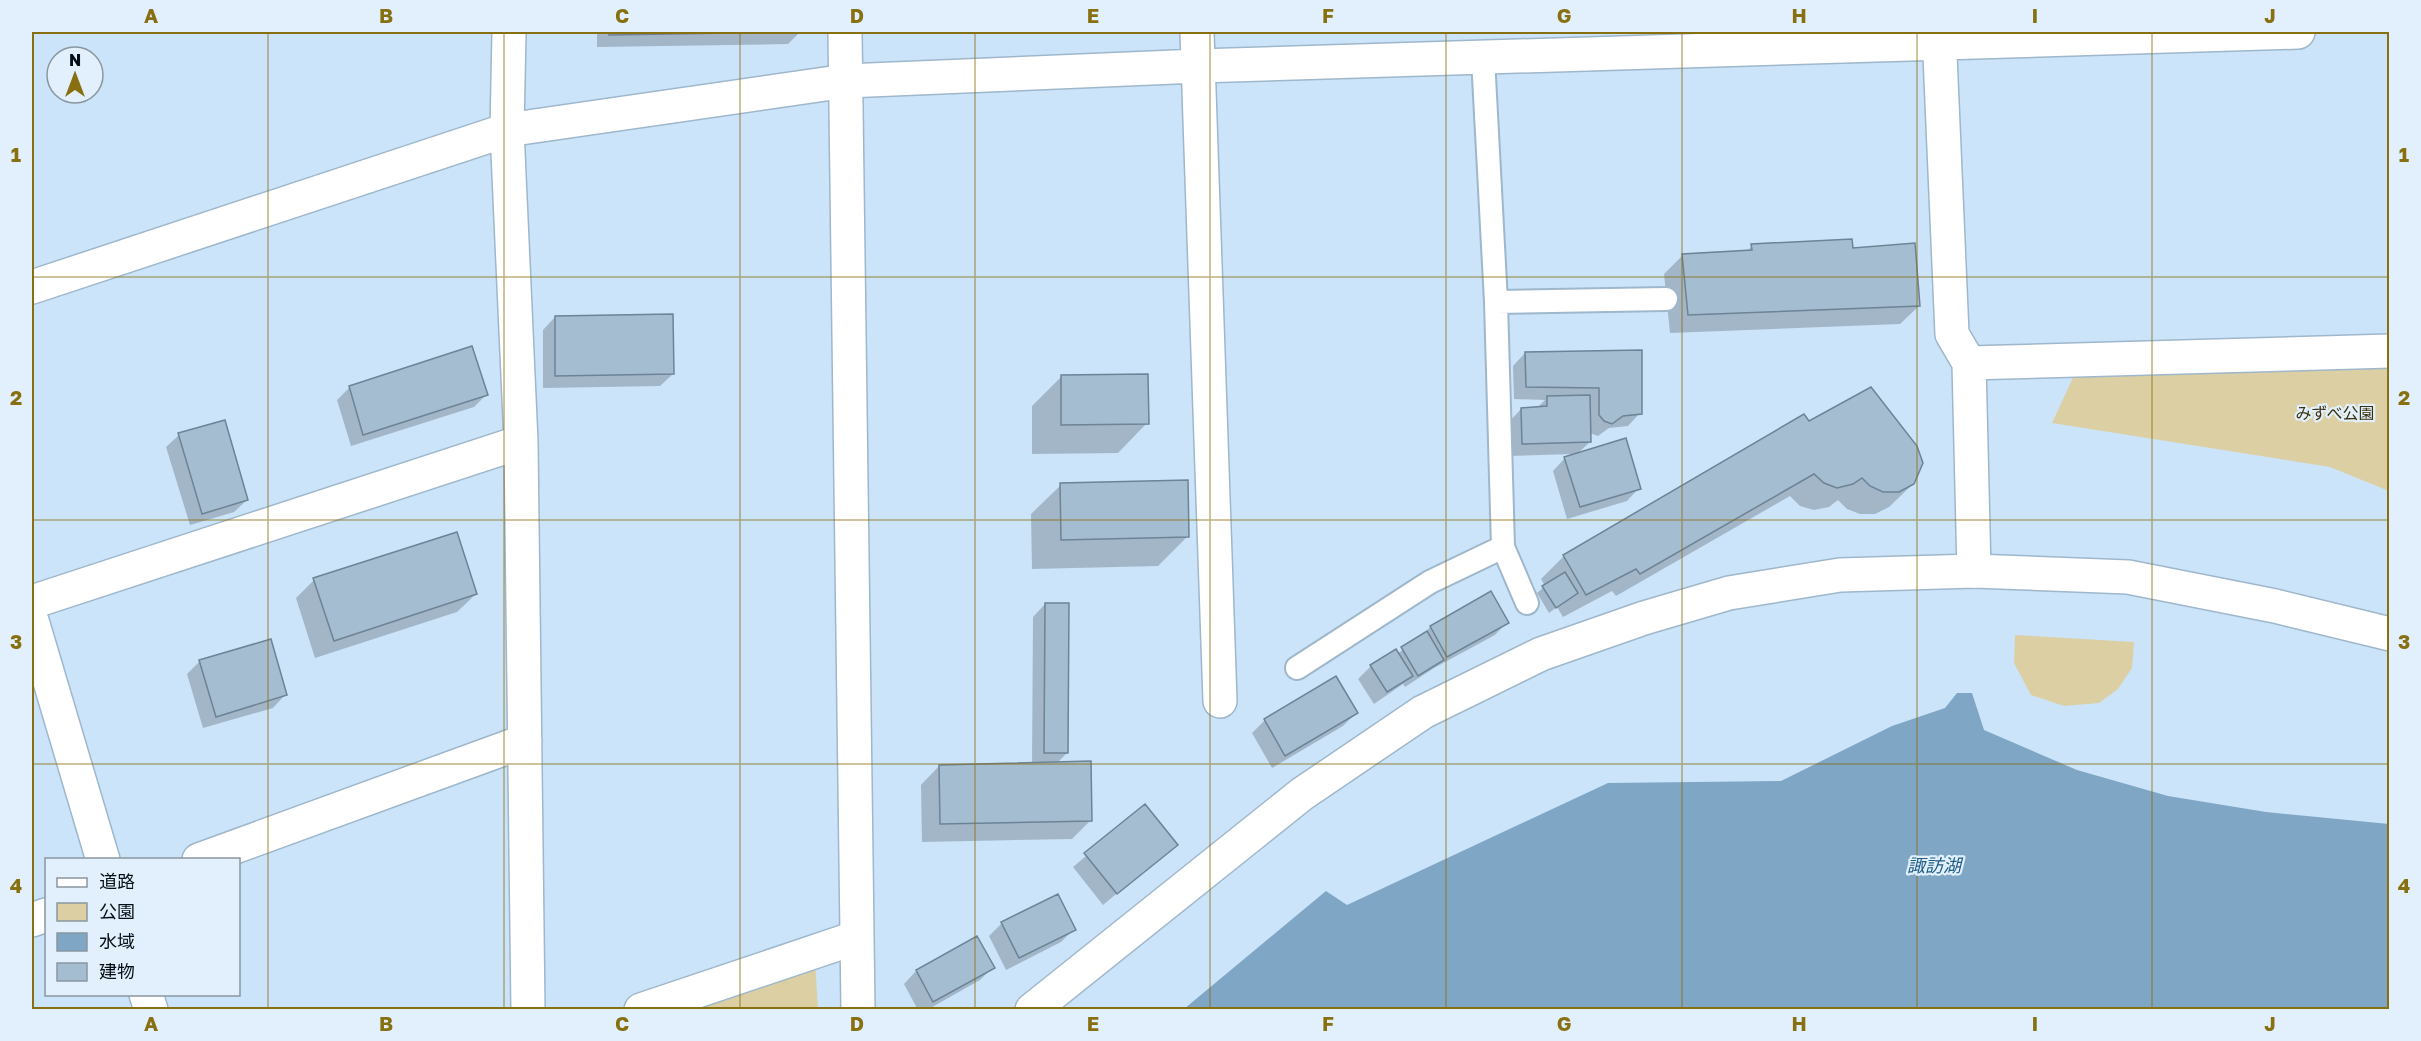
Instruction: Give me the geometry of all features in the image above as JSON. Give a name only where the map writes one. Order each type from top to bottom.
[{"type":"street","points":[[509,32],[507,130],[521,442],[528,1010]]},
{"type":"street","points":[[845,32],[855,938],[858,1010]]},
{"type":"street","points":[[1197,32],[1220,701]]},
{"type":"street","points":[[32,287],[507,130],[846,81],[1198,66],[1483,58],[1939,38],[2298,32]]},
{"type":"street","points":[[1939,38],[1952,334],[1970,363],[1974,571]]},
{"type":"street","points":[[1970,363],[2390,351]]},
{"type":"street","points":[[32,602],[521,442]]},
{"type":"street","points":[[1032,1010],[1302,794],[1423,712],[1541,654],[1644,618],[1729,593],[1840,575],[1974,571],[2127,577],[2275,606],[2390,634]]},
{"type":"street","points":[[32,621],[102,858]]},
{"type":"street","points":[[204,858],[525,741]]},
{"type":"street","points":[[641,1010],[855,938]]},
{"type":"lane","points":[[1483,58],[1496,302],[1503,547],[1527,603]]},
{"type":"lane","points":[[1496,302],[1665,299]]},
{"type":"lane","points":[[1298,668],[1430,582],[1503,547]]},
{"type":"green space","name":"みずべ公園","points":[[2389,357],[2389,491],[2330,467],[2052,423],[2077,369]]},
{"type":"green space","points":[[2015,635],[2134,642],[2132,668],[2118,689],[2099,703],[2064,706],[2031,695],[2014,663]]},
{"type":"green space","points":[[815,960],[818,1009],[672,1009]]},
{"type":"water","name":"諏訪湖","points":[[1957,693],[1972,693],[1984,730],[2077,770],[2168,796],[2266,812],[2389,824],[2389,1009],[1184,1009],[1326,891],[1347,905],[1608,783],[1781,781],[1892,726],[1945,708]]},
{"type":"building","points":[[609,32],[802,32],[609,35]]},
{"type":"building","points":[[1852,239],[1853,248],[1915,243],[1920,306],[1688,315],[1682,254],[1752,250],[1751,244]]},
{"type":"building","points":[[673,314],[674,374],[555,376],[555,316]]},
{"type":"building","points":[[472,346],[488,395],[363,435],[349,386]]},
{"type":"building","points":[[1642,350],[1642,414],[1623,416],[1612,424],[1604,421],[1599,415],[1599,388],[1526,387],[1525,352]]},
{"type":"building","points":[[1148,374],[1149,424],[1061,425],[1061,375]]},
{"type":"building","points":[[1871,387],[1917,446],[1923,463],[1914,484],[1899,492],[1883,492],[1870,486],[1862,478],[1853,484],[1837,488],[1824,483],[1814,474],[1640,574],[1636,569],[1586,595],[1563,555],[1804,414],[1809,421]]},
{"type":"building","points":[[1590,395],[1591,442],[1522,444],[1521,408],[1547,406],[1547,396]]},
{"type":"building","points":[[225,420],[248,500],[202,514],[178,433]]},
{"type":"building","points":[[1626,438],[1641,489],[1580,507],[1564,457]]},
{"type":"building","points":[[1188,480],[1189,537],[1061,540],[1060,483]]},
{"type":"building","points":[[457,532],[477,594],[334,641],[313,578]]},
{"type":"building","points":[[1565,572],[1578,593],[1556,608],[1542,586]]},
{"type":"building","points":[[1491,591],[1509,623],[1447,657],[1430,626]]},
{"type":"building","points":[[1045,603],[1069,603],[1068,753],[1044,753]]},
{"type":"building","points":[[1427,631],[1444,660],[1418,676],[1401,647]]},
{"type":"building","points":[[271,639],[287,695],[216,717],[199,660]]},
{"type":"building","points":[[1396,649],[1413,676],[1387,692],[1370,665]]},
{"type":"building","points":[[1336,676],[1358,713],[1285,756],[1264,719]]},
{"type":"building","points":[[1091,761],[1092,821],[940,824],[939,765]]},
{"type":"building","points":[[1145,804],[1178,845],[1117,894],[1084,853]]},
{"type":"building","points":[[1058,894],[1076,930],[1019,958],[1001,922]]},
{"type":"building","points":[[977,936],[995,968],[933,1002],[916,970]]}]
